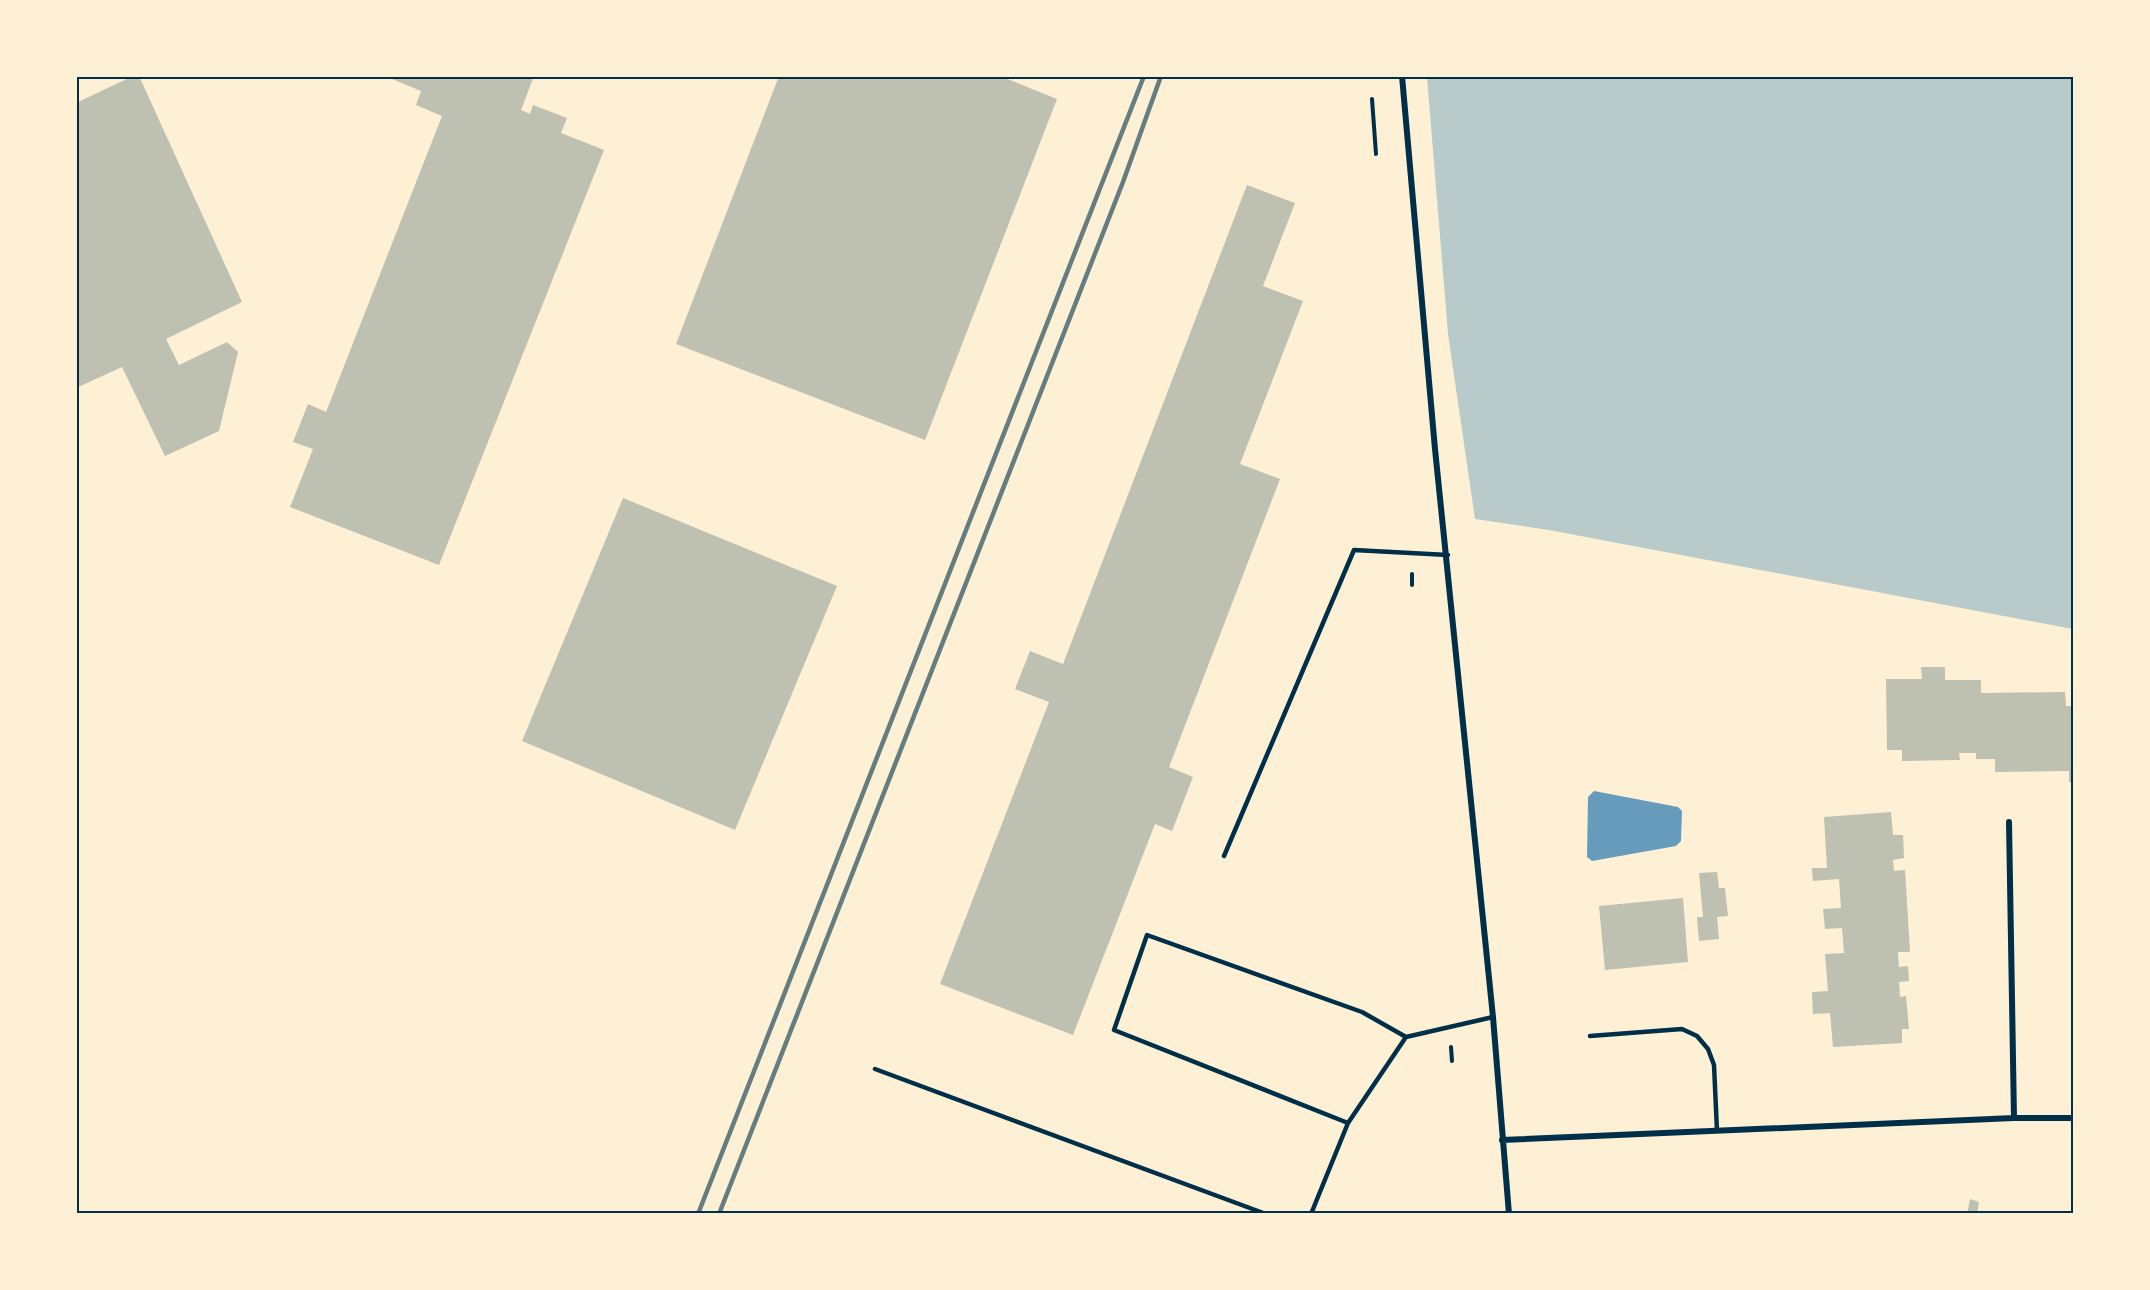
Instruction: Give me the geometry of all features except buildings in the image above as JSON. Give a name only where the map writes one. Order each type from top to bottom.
[{"type":"street","points":[[1402,76],[1435,449],[1448,555],[1493,1017],[1509,1214]]},
{"type":"street","points":[[2009,822],[2014,1118]]},
{"type":"street","points":[[1502,1140],[2014,1118],[2073,1118]]},
{"type":"lane","points":[[1224,856],[1354,550],[1448,555]]},
{"type":"lane","points":[[1348,1123],[1114,1030],[1147,935],[1362,1012],[1406,1036],[1493,1017]]},
{"type":"lane","points":[[1590,1036],[1682,1029],[1696,1036],[1708,1049],[1714,1065],[1717,1131]]},
{"type":"lane","points":[[1311,1214],[1348,1123],[1406,1036]]},
{"type":"lane","points":[[874,1069],[1266,1214]]},
{"type":"path","points":[[1372,99],[1376,154]]},
{"type":"shaded area","points":[[1427,77],[2073,77],[2073,629],[1549,530],[1475,519],[1448,334]]},
{"type":"water","points":[[1594,791],[1678,807],[1682,811],[1681,841],[1676,846],[1592,861],[1587,857],[1588,797]]},
{"type":"railway","points":[[698,1214],[1144,76]]},
{"type":"railway","points":[[719,1214],[1123,182],[1161,76]]}]
